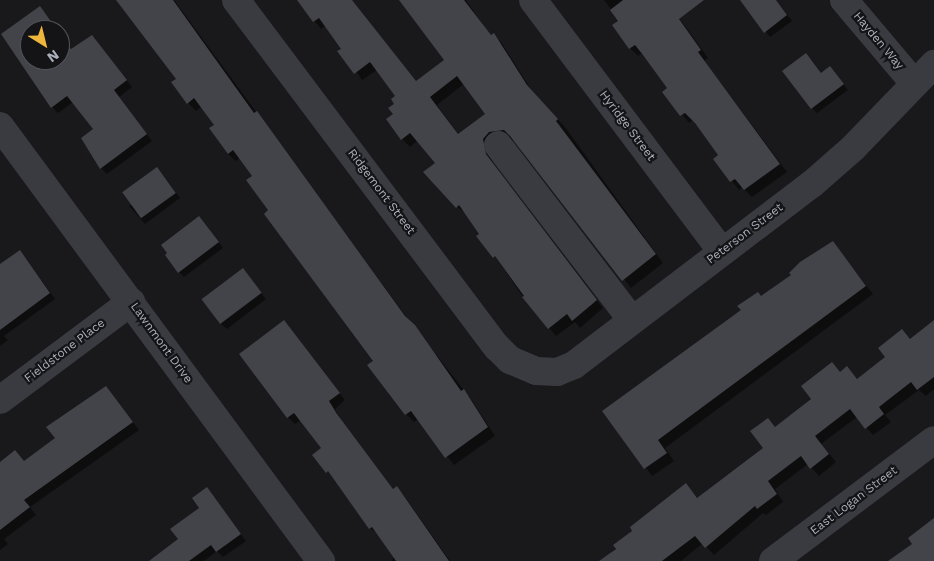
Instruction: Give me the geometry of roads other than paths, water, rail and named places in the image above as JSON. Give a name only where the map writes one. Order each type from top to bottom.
[{"type":"street","name":"Ridgemont Street","points":[[236,0],[498,347],[510,360],[536,371]]},
{"type":"street","name":"Hyridge Street","points":[[533,0],[722,252]]},
{"type":"street","name":"Hayden Way","points":[[844,0],[913,82]]},
{"type":"street","name":"Peterson Street","points":[[536,371],[557,372],[574,365],[812,184],[853,148],[913,82],[934,64]]},
{"type":"street","name":"Lawnmont Drive","points":[[0,126],[131,302],[308,556]]},
{"type":"street","points":[[498,145],[632,320]]},
{"type":"street","name":"Fieldstone Place","points":[[0,400],[131,302]]},
{"type":"street","name":"East Logan Street","points":[[773,561],[934,440]]}]
